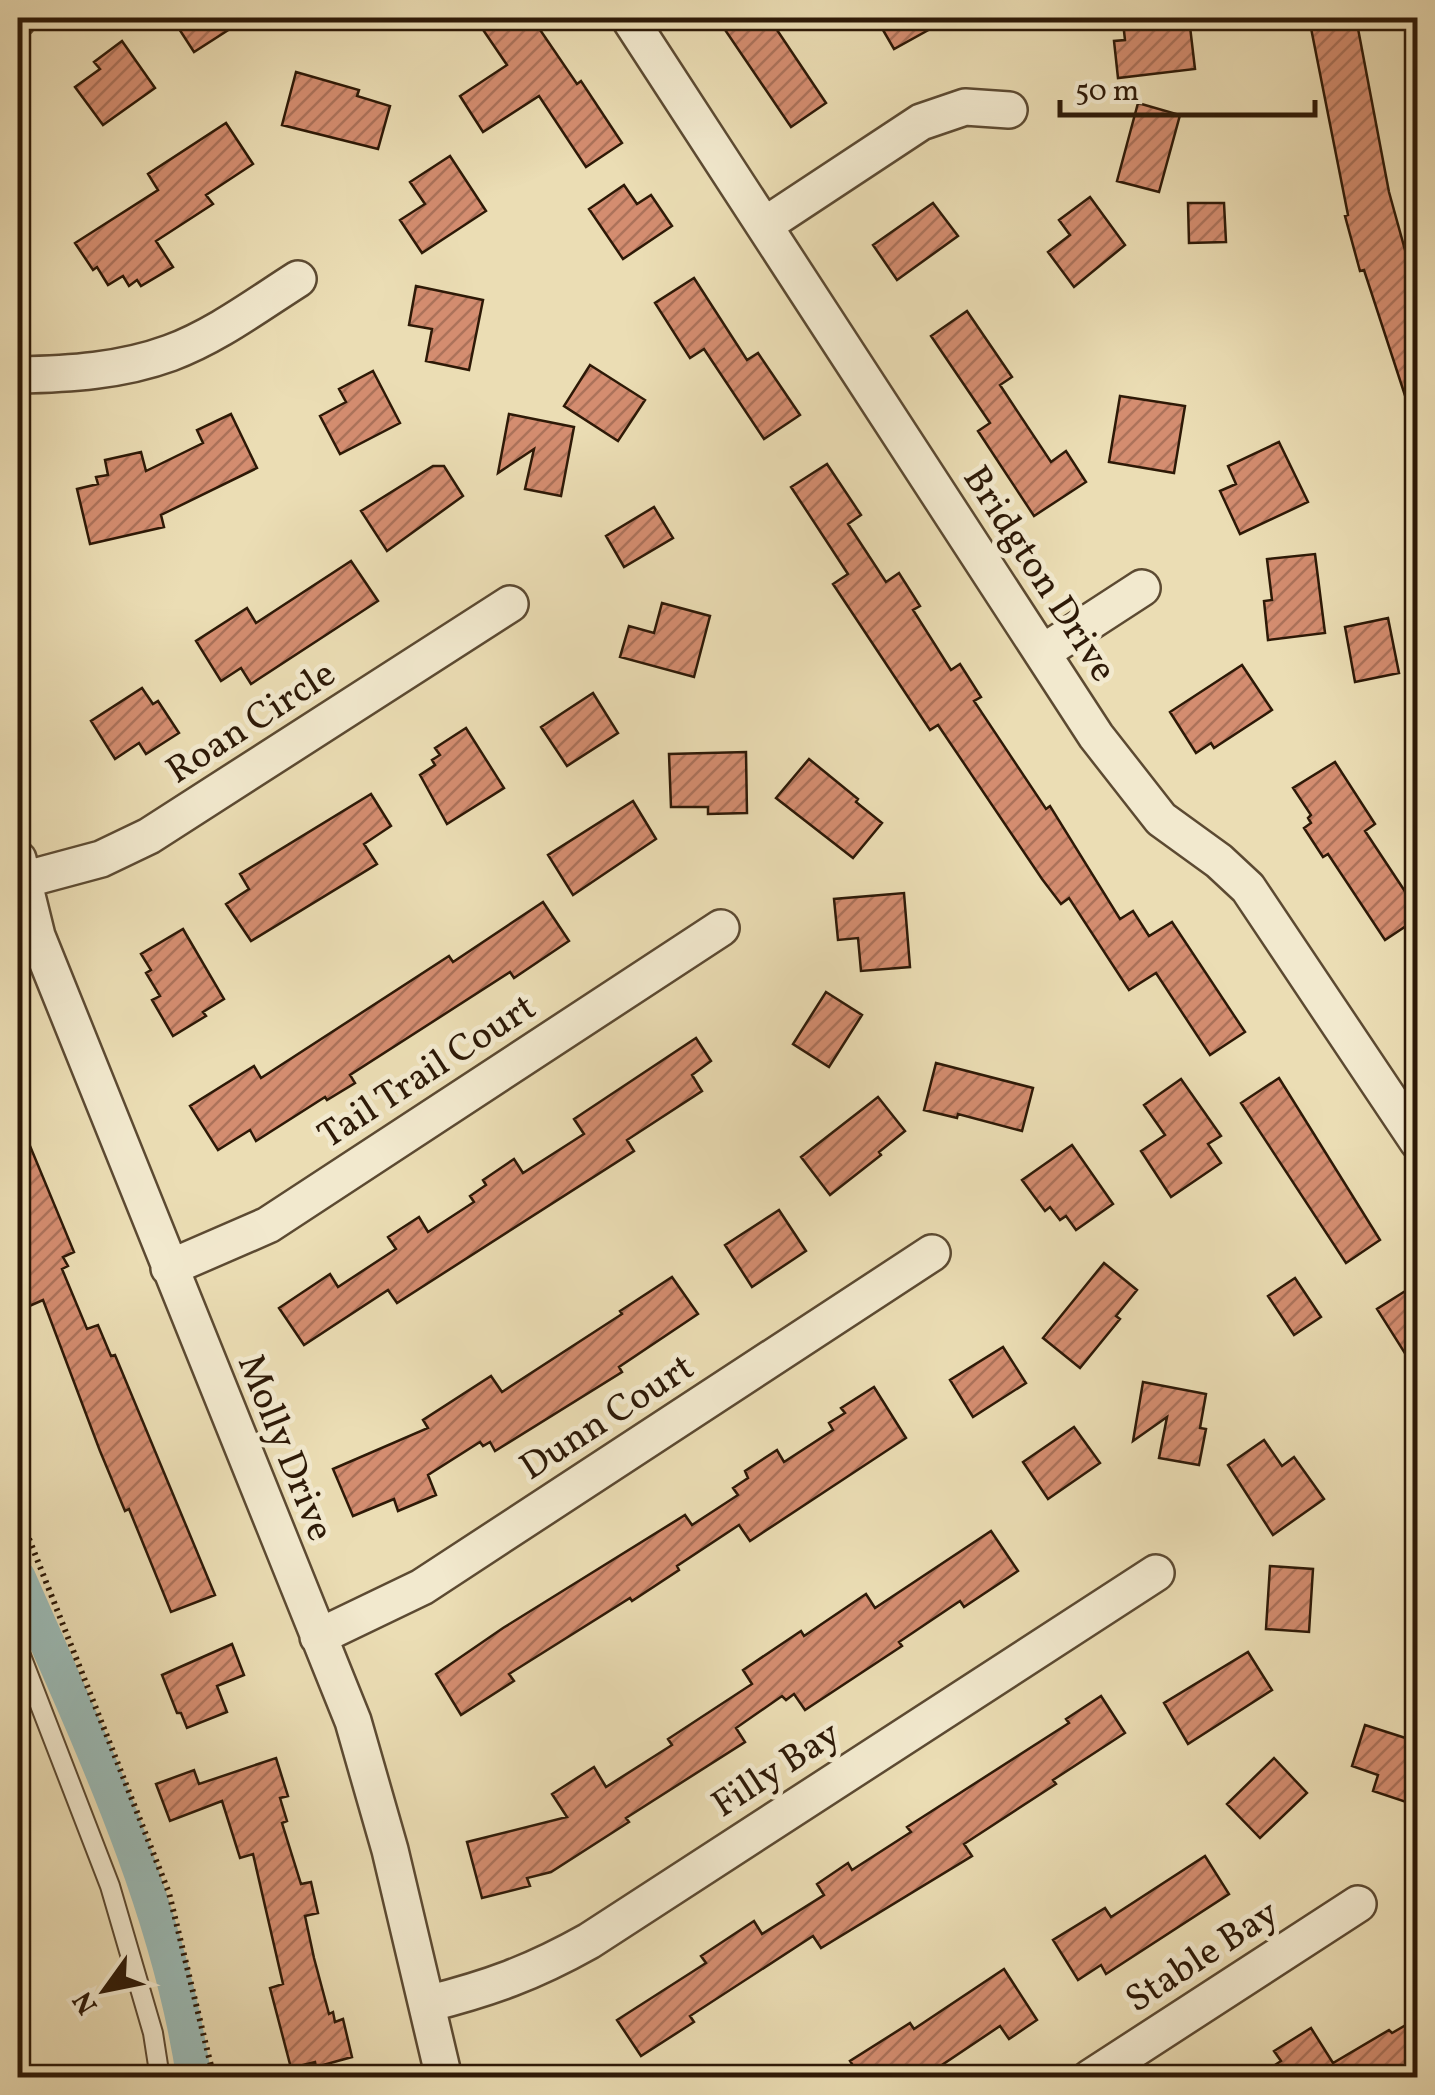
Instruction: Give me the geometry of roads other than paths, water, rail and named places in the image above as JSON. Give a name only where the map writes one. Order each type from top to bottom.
[{"type":"street","name":"Bridgton Drive","points":[[629,18],[1116,764],[1161,818],[1248,888],[1418,1142]]},
{"type":"street","points":[[765,226],[921,122],[965,107],[1010,110]]},
{"type":"street","points":[[18,376],[116,369],[172,353],[298,279]]},
{"type":"street","points":[[1042,653],[1142,588]]},
{"type":"street","name":"Roan Circle","points":[[20,869],[100,859],[149,836],[510,604]]},
{"type":"street","name":"Molly Drive","points":[[20,869],[37,936],[358,1740],[390,1850],[444,2078]]},
{"type":"street","name":"Tail Trail Court","points":[[169,1268],[268,1225],[721,928]]},
{"type":"street","name":"Dunn Court","points":[[318,1637],[372,1613],[454,1566],[932,1253]]},
{"type":"street","name":"Filly Bay","points":[[426,2004],[534,1972],[590,1941],[1156,1572]]},
{"type":"street","name":"Stable Bay","points":[[1090,2078],[1358,1904]]},
{"type":"lane","points":[[18,1648],[110,1886],[153,2033],[160,2078]]},
{"type":"waterway","points":[[18,1577],[98,1760],[145,1885],[182,2013],[194,2078]]}]
